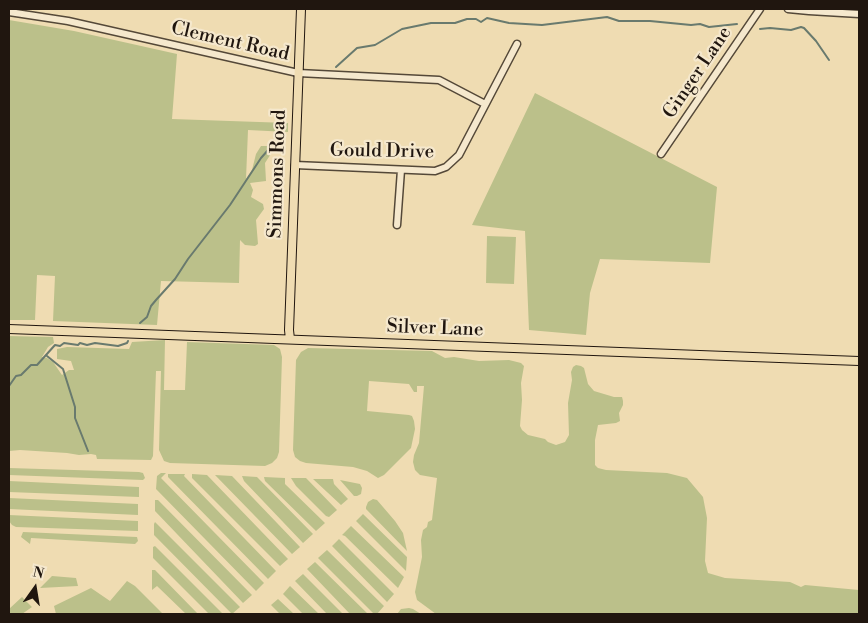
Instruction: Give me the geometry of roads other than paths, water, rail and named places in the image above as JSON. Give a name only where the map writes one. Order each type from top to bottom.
[{"type":"main road","name":"Simmons Road","points":[[290,340],[289,320],[302,9]]},
{"type":"main road","name":"Silver Lane","points":[[9,330],[859,361]]},
{"type":"street","name":"Ginger Lane","points":[[661,154],[760,9]]},
{"type":"street","points":[[788,9],[809,12],[859,14]]},
{"type":"street","name":"Clement Road","points":[[9,12],[68,21],[298,73],[439,80],[485,104]]},
{"type":"street","name":"Gould Drive","points":[[295,165],[435,171],[446,167],[459,155],[517,44]]},
{"type":"street","points":[[397,225],[401,170]]},
{"type":"waterway","points":[[336,67],[357,48],[375,45],[402,29],[431,23],[455,23],[467,19],[476,19],[481,22],[487,18],[509,23],[542,25],[607,17],[619,21],[700,24],[709,27],[737,24]]},
{"type":"waterway","points":[[760,29],[791,30],[804,28],[829,60]]},
{"type":"waterway","points":[[140,323],[147,317],[151,306],[175,279],[230,205],[261,158],[284,132]]},
{"type":"waterway","points":[[9,386],[16,376],[21,375],[31,365],[37,365],[55,345],[60,346],[64,343],[87,345],[95,343],[118,346],[128,341]]},
{"type":"waterway","points":[[47,356],[63,369],[75,407],[75,418],[88,451]]}]
